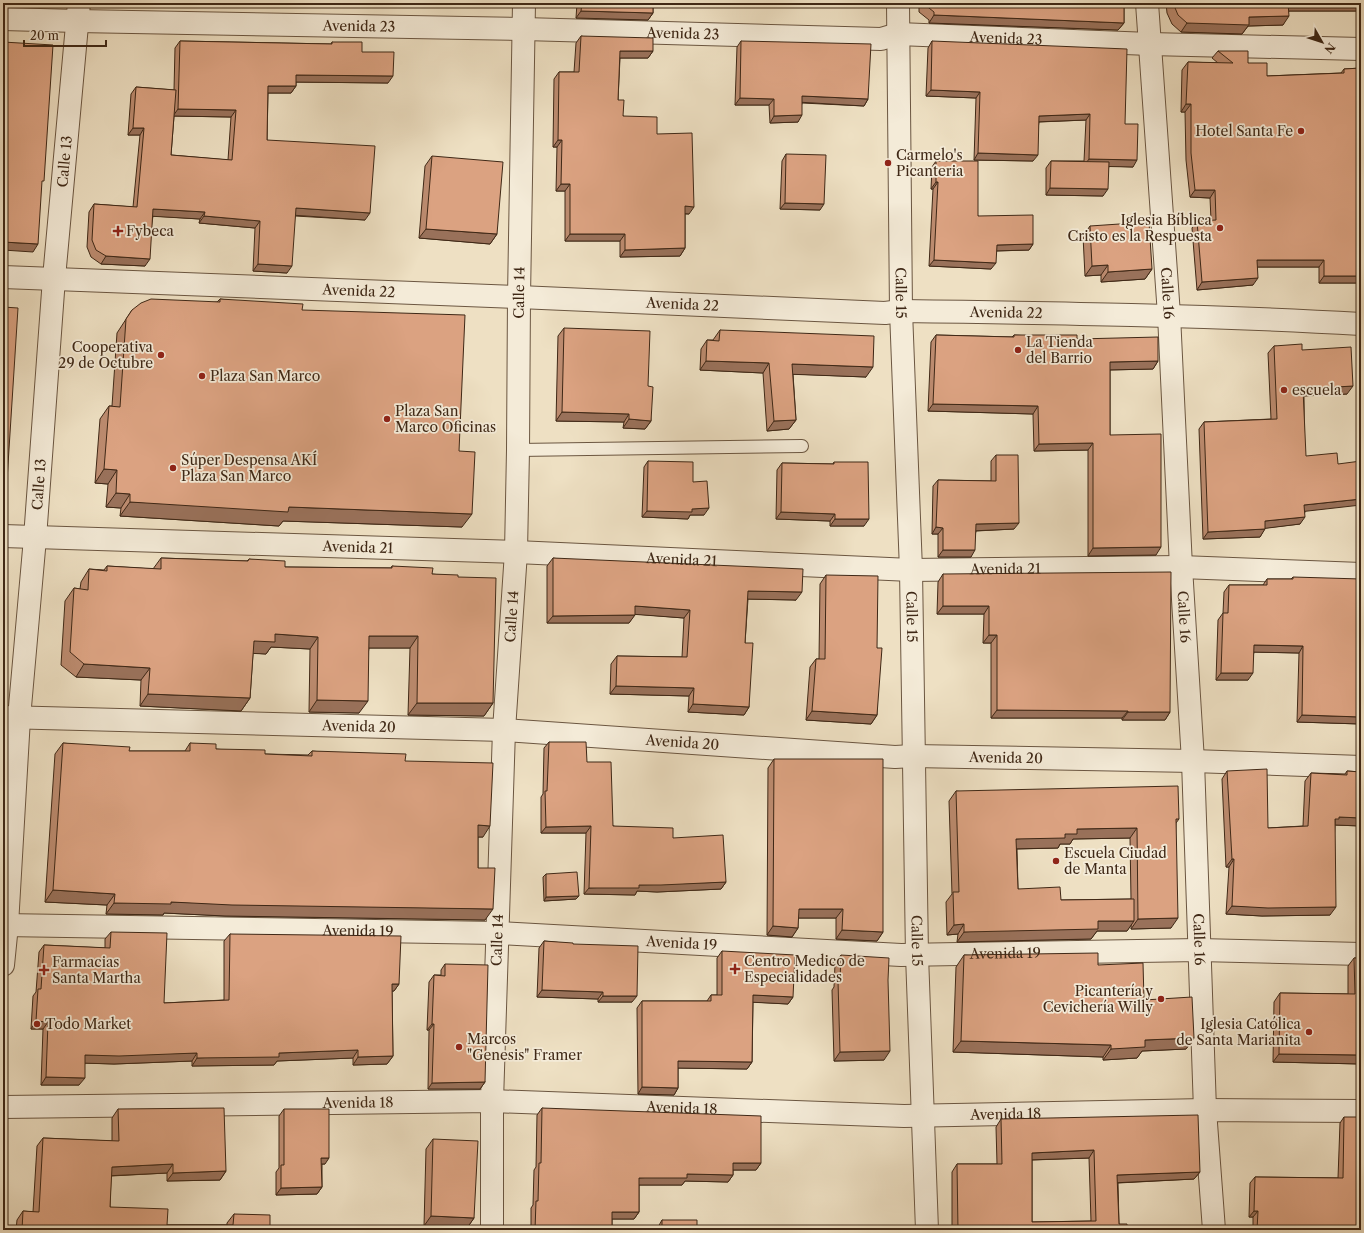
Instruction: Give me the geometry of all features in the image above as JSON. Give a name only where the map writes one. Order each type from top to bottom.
[{"type":"street","name":"Calle 14","points":[[492,1230],[492,1101],[504,730],[516,552],[524,3]]},
{"type":"street","name":"Calle 15","points":[[898,3],[901,311],[911,570],[917,955],[927,1230]]},
{"type":"street","name":"Calle 16","points":[[1147,3],[1169,315],[1181,567],[1193,762],[1205,1110],[1214,1230]]},
{"type":"street","name":"Avenida 23","points":[[3,19],[78,12],[524,29],[880,39],[898,34],[1150,44],[1361,49]]},
{"type":"street","name":"Calle 13","points":[[3,965],[11,718],[35,538],[54,278],[78,12]]},
{"type":"street","name":"Avenida 22","points":[[3,277],[885,313],[901,311],[1169,315],[1361,324]]},
{"type":"street","name":"Avenida 21","points":[[3,536],[516,552],[911,570],[1181,567],[1361,574]]},
{"type":"street","name":"Avenida 20","points":[[11,718],[504,730],[895,758],[913,756],[1361,767]]},
{"type":"street","name":"Avenida 19","points":[[5,925],[497,933],[901,956],[1199,950],[1361,954]]},
{"type":"street","name":"Avenida 18","points":[[3,1107],[492,1101],[922,1116],[1205,1110],[1361,1111]]},
{"type":"lane","points":[[518,450],[802,446]]},
{"type":"building","points":[[582,3],[653,3],[653,13],[581,11]]},
{"type":"building","points":[[924,3],[1124,3],[1124,23],[934,15],[934,12]]},
{"type":"building","points":[[1173,3],[1288,3],[1289,16],[1249,17],[1249,25],[1187,23],[1178,15]]},
{"type":"building","points":[[581,36],[653,38],[653,51],[620,51],[618,100],[624,100],[623,116],[657,117],[657,134],[692,133],[694,207],[685,206],[685,248],[625,250],[625,234],[570,234],[570,184],[561,184],[562,140],[558,140],[559,72],[579,72]]},
{"type":"building","points":[[180,41],[332,44],[332,42],[362,42],[362,52],[394,52],[393,76],[296,75],[296,86],[268,86],[267,140],[375,146],[370,213],[296,208],[292,266],[258,264],[260,221],[204,216],[205,212],[153,209],[150,259],[106,256],[96,250],[92,240],[94,204],[137,207],[144,128],[133,128],[136,87],[176,90],[171,155],[232,160],[236,110],[178,109]]},
{"type":"building","points":[[741,41],[871,44],[868,99],[802,96],[802,115],[774,116],[774,99],[740,98]]},
{"type":"building","points":[[932,41],[1127,49],[1125,124],[1138,124],[1137,160],[1089,159],[1090,114],[1039,116],[1038,155],[978,153],[980,92],[931,90]]},
{"type":"building","points":[[3,42],[53,45],[44,181],[42,181],[38,244],[3,242]]},
{"type":"building","points":[[1218,51],[1248,51],[1248,63],[1267,63],[1267,76],[1344,73],[1344,69],[1361,68],[1361,276],[1324,276],[1324,260],[1257,260],[1258,278],[1202,282],[1197,221],[1216,220],[1215,190],[1195,190],[1191,153],[1191,104],[1186,104],[1188,62],[1233,63]]},
{"type":"building","points":[[786,154],[826,155],[824,204],[785,203]]},
{"type":"building","points":[[432,156],[503,162],[497,234],[426,229]]},
{"type":"building","points":[[936,161],[978,161],[978,216],[1033,215],[1033,244],[997,245],[996,263],[934,260],[938,182],[936,182]]},
{"type":"building","points":[[1051,161],[1109,162],[1108,189],[1050,188]]},
{"type":"building","points":[[1149,222],[1152,269],[1108,272],[1108,265],[1092,266],[1090,226]]},
{"type":"building","points":[[151,299],[220,302],[220,299],[303,304],[302,310],[465,315],[459,451],[475,452],[472,514],[289,507],[288,512],[130,502],[130,494],[116,493],[117,470],[104,469],[109,406],[120,407],[126,319],[132,310],[141,303]]},
{"type":"building","points":[[3,307],[18,308],[6,496],[3,496]]},
{"type":"building","points":[[564,328],[650,331],[648,386],[653,387],[651,421],[629,419],[629,414],[562,412]]},
{"type":"building","points":[[720,330],[874,336],[873,367],[792,364],[796,420],[774,421],[769,363],[706,361],[707,340],[719,341]]},
{"type":"building","points":[[936,335],[1014,337],[1014,335],[1077,335],[1077,339],[1158,337],[1158,361],[1110,362],[1110,435],[1161,434],[1161,547],[1093,548],[1093,443],[1039,444],[1038,406],[933,404]]},
{"type":"building","points":[[1302,344],[1302,350],[1351,347],[1353,386],[1303,389],[1306,456],[1337,453],[1338,464],[1361,461],[1361,499],[1304,505],[1305,517],[1265,521],[1265,529],[1208,532],[1204,422],[1277,419],[1274,346]]},
{"type":"building","points":[[996,455],[1018,455],[1019,523],[976,524],[975,550],[943,550],[943,528],[936,527],[938,480],[996,481]]},
{"type":"building","points":[[648,461],[693,462],[693,482],[707,481],[709,508],[692,509],[692,512],[647,511]]},
{"type":"building","points":[[834,462],[868,462],[869,519],[835,519],[835,514],[781,512],[782,463],[834,464]]},
{"type":"building","points":[[161,558],[285,561],[285,567],[392,568],[392,566],[433,568],[432,574],[458,575],[458,577],[496,578],[493,703],[417,703],[418,636],[369,636],[368,701],[317,700],[318,637],[275,634],[275,642],[254,641],[250,698],[148,694],[150,668],[84,664],[70,652],[74,588],[88,590],[89,569],[107,571],[107,566],[161,569]]},
{"type":"building","points":[[553,558],[803,569],[802,592],[748,591],[745,643],[753,643],[749,707],[693,704],[694,688],[616,686],[617,656],[687,657],[690,610],[635,606],[635,615],[553,616]]},
{"type":"building","points":[[1171,572],[1170,712],[997,710],[997,635],[989,635],[989,606],[943,606],[943,574]]},
{"type":"building","points":[[826,575],[878,576],[877,648],[882,648],[877,715],[812,711],[816,659],[825,659]]},
{"type":"building","points":[[1293,577],[1361,579],[1361,717],[1302,715],[1303,646],[1254,645],[1253,673],[1221,673],[1223,613],[1228,613],[1229,585],[1267,585],[1267,579],[1293,579]]},
{"type":"building","points":[[549,742],[586,742],[587,762],[611,762],[613,826],[673,828],[673,838],[723,835],[726,882],[639,885],[639,888],[589,888],[591,826],[546,827],[545,791],[547,791]]},
{"type":"building","points":[[63,743],[130,747],[129,751],[190,751],[190,743],[216,744],[216,749],[265,750],[265,754],[312,756],[312,751],[406,754],[405,761],[493,763],[490,826],[478,825],[478,868],[495,868],[493,909],[232,905],[171,902],[171,904],[114,903],[115,894],[53,890]]},
{"type":"building","points":[[774,759],[883,759],[883,932],[842,930],[843,909],[799,909],[798,928],[773,926]]},
{"type":"building","points":[[1267,769],[1268,828],[1308,826],[1311,773],[1347,775],[1347,771],[1361,772],[1361,818],[1339,817],[1339,819],[1335,819],[1336,907],[1268,908],[1232,906],[1234,859],[1232,859],[1227,771]]},
{"type":"building","name":"Escuela Ciudad de Manta","points":[[1178,786],[1179,819],[1176,819],[1178,918],[1138,919],[1137,828],[1077,829],[1077,834],[1065,834],[1065,838],[1016,839],[1018,889],[1060,887],[1061,900],[1134,899],[1134,921],[1098,921],[1098,929],[964,932],[964,924],[954,925],[953,892],[959,892],[956,791]]},
{"type":"building","points":[[577,872],[579,896],[546,897],[546,874]]},
{"type":"building","points":[[111,932],[167,933],[164,1003],[229,1000],[230,934],[401,936],[399,984],[392,984],[393,1056],[358,1057],[358,1050],[279,1053],[279,1057],[197,1058],[197,1053],[119,1056],[85,1055],[85,1078],[46,1077],[48,1022],[36,1021],[38,989],[41,989],[44,945],[110,948]]},
{"type":"building","points":[[544,941],[573,944],[638,946],[637,996],[603,996],[603,992],[542,990]]},
{"type":"building","points":[[722,951],[795,955],[793,997],[753,995],[752,1062],[678,1061],[678,1088],[642,1087],[642,1001],[711,1001],[711,995],[722,995]]},
{"type":"building","points":[[1098,953],[1098,965],[1143,963],[1144,1000],[1192,997],[1194,1038],[1145,1040],[1145,1047],[1111,1049],[1111,1045],[961,1041],[964,955]]},
{"type":"building","points":[[841,955],[889,958],[888,980],[890,1051],[840,1052],[838,981],[840,981]]},
{"type":"building","name":"Iglesia Católica de Santa Marianita","points":[[1354,958],[1361,958],[1361,1055],[1279,1054],[1280,993],[1355,994]]},
{"type":"building","points":[[445,964],[488,965],[485,1082],[432,1083],[434,975],[445,976]]},
{"type":"building","points":[[224,1108],[226,1171],[173,1173],[173,1164],[112,1167],[110,1207],[168,1209],[167,1225],[233,1225],[234,1214],[270,1215],[270,1230],[22,1230],[23,1211],[39,1212],[43,1138],[119,1141],[118,1109]]},
{"type":"building","points":[[542,1108],[761,1116],[761,1163],[733,1163],[733,1175],[687,1174],[687,1178],[639,1178],[639,1212],[612,1212],[612,1230],[535,1230],[536,1201],[538,1201],[539,1163],[541,1163]]},
{"type":"building","points":[[284,1109],[329,1109],[329,1158],[321,1158],[322,1187],[281,1188],[281,1165],[284,1165]]},
{"type":"building","points":[[1198,1115],[1200,1172],[1117,1175],[1119,1224],[1127,1224],[1127,1230],[958,1230],[957,1164],[1002,1164],[1001,1119]],"holes":[[[1094,1150],[1096,1221],[1032,1222],[1032,1153]]]},
{"type":"building","points":[[1344,1117],[1361,1117],[1361,1230],[1257,1230],[1258,1211],[1254,1211],[1255,1177],[1343,1178]]},
{"type":"building","points":[[433,1139],[478,1141],[474,1218],[431,1216]]},
{"type":"building","points":[[662,1220],[697,1220],[697,1230],[662,1230]]},
{"type":"place","name":"Hotel Santa Fe","points":[[1301,131]]},
{"type":"place","name":"Carmelo's Picanteria","points":[[888,163]]},
{"type":"place","name":"Iglesia Bíblica Cristo es la Respuesta","points":[[1220,228]]},
{"type":"place","name":"Fybeca","points":[[118,231]]},
{"type":"place","name":"La Tienda del Barrio","points":[[1018,350]]},
{"type":"place","name":"Cooperativa 29 de Octubre","points":[[161,355]]},
{"type":"place","name":"Plaza San Marco","points":[[202,376]]},
{"type":"place","name":"escuela","points":[[1284,390]]},
{"type":"place","name":"Plaza San Marco Oficinas","points":[[387,419]]},
{"type":"place","name":"Súper Despensa AKÍ Plaza San Marco","points":[[173,468]]},
{"type":"place","name":"Escuela Ciudad de Manta","points":[[1056,861]]},
{"type":"place","name":"Centro Medico de Especialidades","points":[[735,969]]},
{"type":"place","name":"Farmacias Santa Martha","points":[[44,970]]},
{"type":"place","name":"Picantería y Cevichería Willy","points":[[1161,999]]},
{"type":"place","name":"Todo Market","points":[[37,1024]]},
{"type":"place","name":"Iglesia Católica de Santa Marianita","points":[[1309,1032]]},
{"type":"place","name":"Marcos \"Genesis\" Framer","points":[[459,1047]]}]
